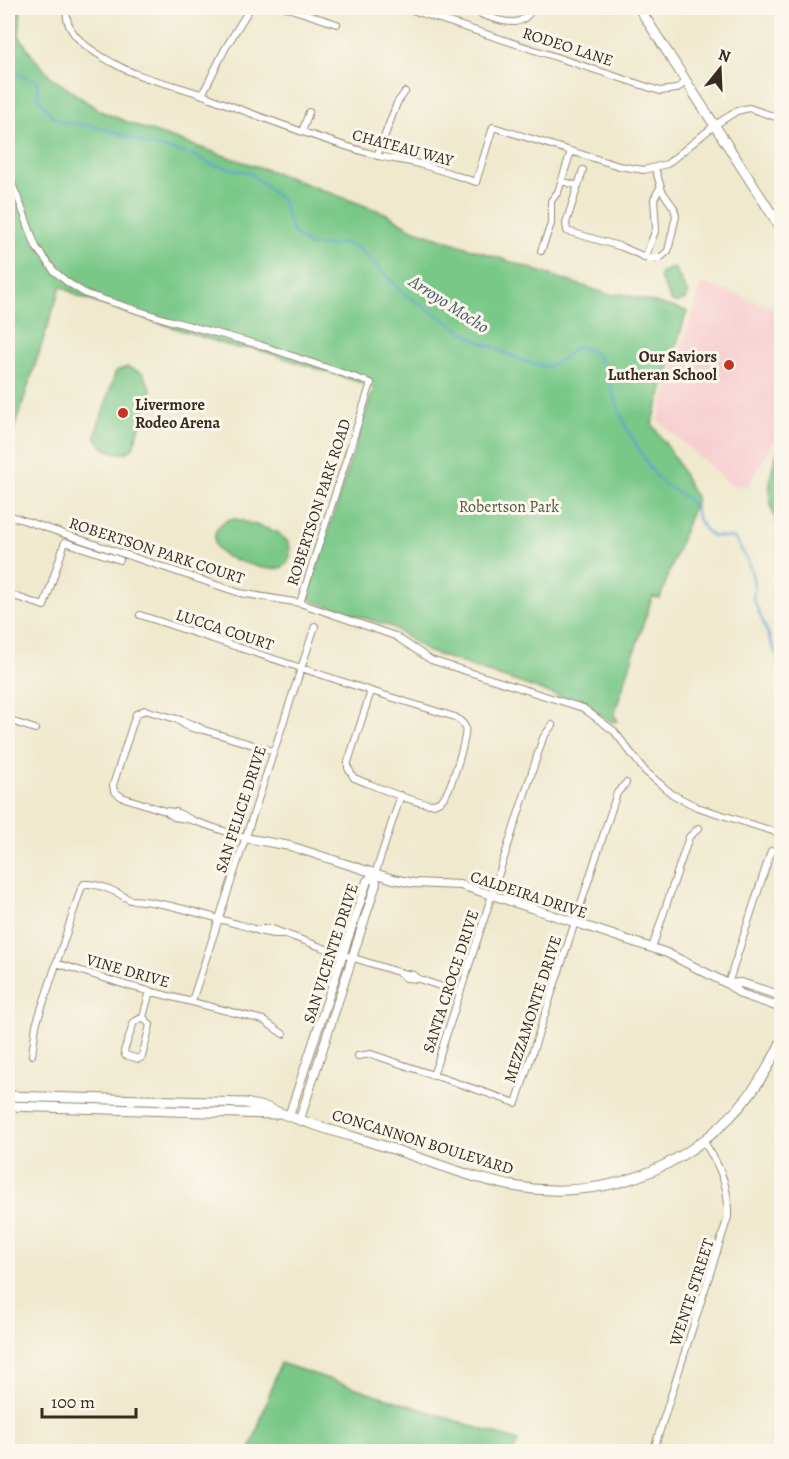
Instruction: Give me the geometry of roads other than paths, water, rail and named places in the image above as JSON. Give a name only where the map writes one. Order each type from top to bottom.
[{"type":"main road","points":[[639,8],[782,230]]},
{"type":"main road","name":"CONCANNON BOULEVARD","points":[[8,1095],[224,1101],[257,1105],[483,1179],[533,1189],[559,1190],[618,1182],[645,1174],[673,1162],[704,1142],[744,1102],[766,1071],[782,1040]]},
{"type":"main road","name":"CONCANNON BOULEVARD","points":[[8,1106],[286,1115]]},
{"type":"street","name":"CHATEAU WAY","points":[[67,8],[66,15],[74,34],[92,50],[115,64],[136,74],[202,95],[241,111],[377,156],[418,164],[476,182],[493,127],[634,170],[655,168]]},
{"type":"street","points":[[202,95],[226,47],[250,8]]},
{"type":"street","points":[[288,8],[337,24]]},
{"type":"street","name":"RODEO LANE","points":[[405,8],[660,91],[676,89],[686,82]]},
{"type":"street","points":[[470,8],[476,13],[515,22],[528,16],[533,8]]},
{"type":"street","points":[[377,156],[397,103],[405,92]]},
{"type":"street","points":[[551,224],[566,227],[571,232],[645,258],[660,258],[668,251],[676,223],[676,211],[661,186],[655,168],[666,164],[715,125],[737,111],[749,108],[782,119]]},
{"type":"street","points":[[302,132],[309,112]]},
{"type":"street","points":[[541,251],[551,224],[551,201],[558,192],[571,151]]},
{"type":"street","points":[[566,227],[583,170]]},
{"type":"street","name":"ROBERTSON PARK ROAD","points":[[8,175],[36,247],[54,271],[86,294],[168,320],[260,345],[371,382],[300,603],[395,636],[431,660],[583,708],[614,731],[645,771],[672,794],[697,807],[782,834]]},
{"type":"street","points":[[562,181],[578,186]]},
{"type":"street","points":[[645,258],[656,229],[654,199],[661,186]]},
{"type":"street","name":"ROBERTSON PARK COURT","points":[[8,515],[240,593],[300,603]]},
{"type":"street","points":[[8,594],[44,606],[65,542],[120,560]]},
{"type":"street","name":"LUCCA COURT","points":[[140,615],[455,717],[465,726],[465,736],[448,790],[442,800],[433,804],[401,795]]},
{"type":"street","name":"SAN FELICE DRIVE","points":[[192,1001],[315,626]]},
{"type":"street","points":[[371,691],[348,768],[354,778],[401,795],[375,874]]},
{"type":"street","points":[[245,838],[194,821],[174,817],[165,811],[116,794],[113,785],[136,714],[145,710],[195,724],[204,730],[273,752]]},
{"type":"street","points":[[8,720],[35,729]]},
{"type":"street","name":"SANTA CROCE DRIVE","points":[[433,1076],[543,738],[552,725]]},
{"type":"street","name":"MEZZAMONTE DRIVE","points":[[433,1076],[516,1103],[617,794],[626,783]]},
{"type":"street","points":[[652,948],[689,837],[699,828]]},
{"type":"street","name":"CALDEIRA DRIVE","points":[[245,838],[290,846],[375,874],[414,883],[460,885],[492,895],[652,948],[728,984],[741,994],[782,1008]]},
{"type":"street","points":[[728,984],[771,851],[777,850]]},
{"type":"street","name":"SAN VICENTE DRIVE","points":[[286,1115],[367,881],[375,874]]},
{"type":"street","name":"SAN VICENTE DRIVE","points":[[300,1119],[376,884],[375,874]]},
{"type":"street","points":[[32,1055],[35,1030],[84,884],[91,884],[122,895],[131,894],[138,900],[254,928],[270,935],[281,934],[400,973],[414,975],[419,980],[460,993]]},
{"type":"street","name":"VINE DRIVE","points":[[56,963],[118,983],[263,1020],[283,1034]]},
{"type":"street","name":"CALDEIRA DRIVE","points":[[728,984],[741,983],[782,996]]},
{"type":"street","points":[[143,1017],[150,1025],[150,1030],[142,1057],[139,1059],[125,1054],[124,1051],[134,1022],[143,1017],[150,991]]},
{"type":"street","points":[[358,1056],[371,1054],[433,1076]]},
{"type":"street","name":"WENTE STREET","points":[[653,1452],[728,1217],[727,1188],[719,1166],[704,1142]]},
{"type":"waterway","name":"Arroyo Mocho","points":[[8,49],[10,69],[16,74],[38,82],[38,97],[53,117],[62,122],[89,125],[112,131],[149,145],[193,155],[213,165],[250,173],[282,200],[292,231],[308,245],[326,246],[343,243],[358,248],[407,296],[476,340],[526,362],[548,367],[562,359],[574,348],[587,349],[597,355],[626,427],[649,467],[660,481],[686,498],[695,507],[697,517],[705,530],[713,536],[734,538],[738,544],[752,574],[753,598],[777,656],[782,661]]},
{"type":"place","name":"Our Saviors Lutheran School","points":[[729,365]]},
{"type":"place","name":"Livermore Rodeo Arena","points":[[123,413]]},
{"type":"park label","name":"Robertson Park","points":[[509,506]]}]
